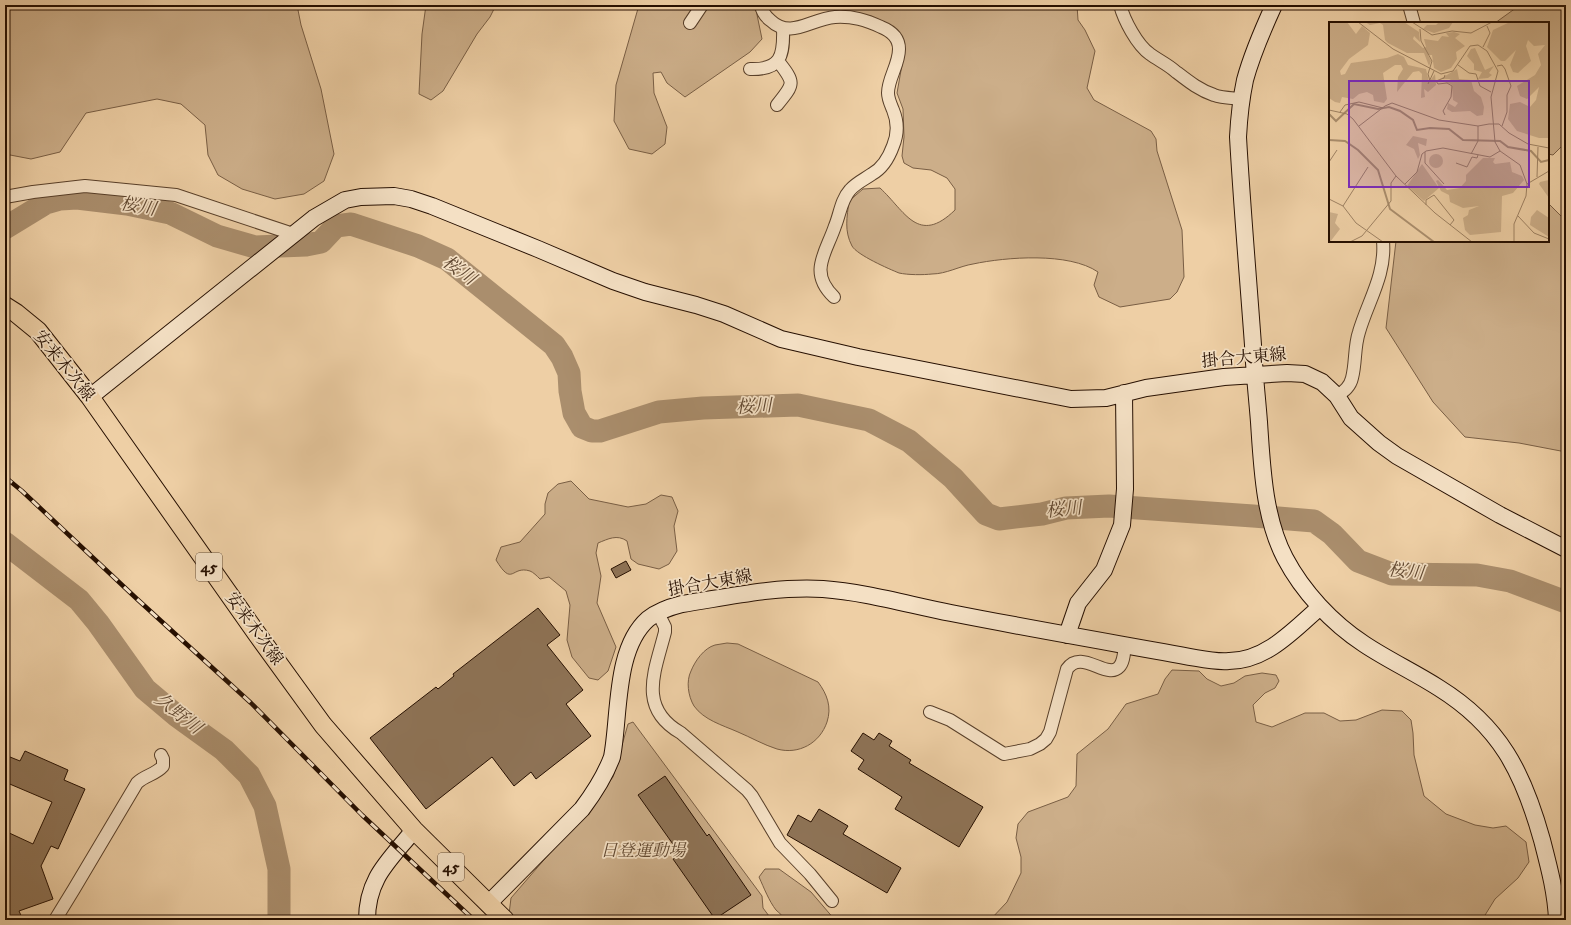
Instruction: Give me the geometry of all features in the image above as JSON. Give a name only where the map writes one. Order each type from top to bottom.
[{"type":"main road","name":"安来木次線","points":[[5,306],[16,313],[38,332],[90,397],[234,602],[323,725],[414,830],[505,920]]},
{"type":"street","points":[[690,23],[702,5]]},
{"type":"street","points":[[761,5],[765,16],[777,27],[797,28],[826,18],[855,17],[886,29],[897,39],[898,58],[888,85],[889,100],[896,118],[897,133],[889,156],[881,167],[850,190],[842,204],[835,227],[821,262],[822,281],[834,297]]},
{"type":"street","points":[[1120,5],[1124,17],[1139,44],[1149,54],[1174,70],[1194,86],[1205,92],[1216,96],[1241,99]]},
{"type":"street","points":[[1274,5],[1251,61],[1241,99],[1238,138],[1261,456],[1274,531],[1285,558],[1294,573],[1320,607],[1363,643],[1440,688],[1459,701],[1475,714],[1491,731],[1516,768],[1527,792],[1561,898],[1557,920]]},
{"type":"street","points":[[1409,5],[1414,22]]},
{"type":"street","points":[[750,70],[766,69],[778,60],[782,51],[782,28]]},
{"type":"street","points":[[777,105],[788,90],[791,82],[790,77],[778,60]]},
{"type":"street","points":[[5,197],[85,186],[176,195],[290,236]]},
{"type":"street","name":"掛合大東線","points":[[90,397],[314,218],[345,200],[361,196],[394,196],[411,199],[432,206],[613,281],[645,292],[724,314],[781,339],[858,358],[1071,399],[1106,398],[1146,388],[1217,378],[1287,373],[1305,374],[1322,382],[1337,396],[1351,418],[1397,456],[1500,515],[1566,549]]},
{"type":"street","points":[[1337,396],[1348,388],[1352,378],[1358,332],[1381,271],[1384,251],[1383,242]]},
{"type":"street","points":[[1067,635],[1078,603],[1104,570],[1122,525],[1124,505],[1124,393]]},
{"type":"street","name":"掛合大東線","points":[[488,904],[582,809],[595,792],[612,757],[626,656],[640,628],[648,620],[669,607],[713,599],[789,590],[823,589],[1125,646],[1230,662],[1243,660],[1266,651],[1280,642],[1320,607]]},
{"type":"street","points":[[658,613],[665,627],[665,632],[655,668],[652,690],[656,708],[669,726],[681,733],[747,790],[780,843],[810,874],[832,901]]},
{"type":"street","points":[[930,712],[950,720],[998,752],[1004,754],[1030,749],[1040,744],[1050,732],[1067,669],[1070,665],[1077,661],[1108,670],[1115,669],[1122,662],[1125,646]]},
{"type":"street","points":[[55,920],[137,783],[142,778],[155,774],[163,766],[163,759],[161,755]]},
{"type":"street","points":[[367,920],[368,900],[374,880],[414,830]]},
{"type":"green space","points":[[5,5],[297,5],[301,25],[321,89],[334,154],[324,181],[304,194],[275,199],[242,189],[218,175],[208,155],[205,125],[181,104],[157,99],[86,113],[60,152],[31,159],[5,154]]},
{"type":"green space","points":[[426,5],[496,5],[443,91],[431,100],[419,94],[422,34]]},
{"type":"green space","points":[[639,5],[696,5],[705,10],[708,5],[755,5],[762,39],[750,52],[685,97],[667,83],[661,72],[653,73],[654,93],[667,127],[665,144],[652,154],[629,149],[614,121],[616,85]]},
{"type":"green space","points":[[839,5],[1077,5],[1078,20],[1085,30],[1095,51],[1087,88],[1094,100],[1151,131],[1156,139],[1157,151],[1182,230],[1184,277],[1177,292],[1170,299],[1120,307],[1099,297],[1094,285],[1098,272],[1071,261],[1037,258],[1002,259],[968,265],[937,274],[924,275],[899,273],[855,250],[849,240],[847,229],[849,201],[863,189],[880,188],[905,215],[913,221],[922,225],[931,225],[942,220],[955,210],[955,189],[947,178],[931,170],[913,168],[904,163],[902,156],[904,137],[903,109],[897,93],[903,59],[886,25],[871,16],[845,13]]},
{"type":"green space","points":[[1520,5],[1566,5],[1566,142],[1553,155],[1549,154],[1549,22],[1496,22]]},
{"type":"green space","points":[[1549,204],[1566,221],[1566,452],[1519,443],[1465,437],[1433,402],[1386,328],[1396,242],[1549,242]]},
{"type":"green space","points":[[571,481],[589,499],[628,507],[646,504],[661,495],[672,497],[678,511],[674,526],[677,551],[669,564],[659,569],[638,564],[631,559],[627,541],[623,539],[612,538],[598,543],[596,553],[601,576],[597,603],[616,647],[608,671],[598,680],[589,678],[572,657],[567,640],[570,605],[566,591],[549,577],[540,579],[530,571],[524,570],[512,574],[506,573],[496,560],[501,547],[520,542],[545,514],[545,504],[548,493],[558,484]]},
{"type":"green space","points":[[727,643],[738,644],[818,682],[828,701],[829,711],[824,729],[814,741],[801,749],[777,749],[714,722],[698,711],[692,702],[689,693],[689,675],[697,659],[707,649],[715,645]]},
{"type":"green space","points":[[1172,670],[1199,671],[1207,679],[1221,686],[1234,683],[1245,676],[1262,673],[1276,675],[1279,681],[1275,688],[1265,693],[1253,705],[1256,722],[1272,727],[1305,713],[1324,713],[1340,721],[1356,720],[1382,710],[1402,711],[1411,720],[1414,755],[1424,796],[1446,814],[1475,825],[1493,828],[1506,826],[1526,842],[1529,862],[1518,878],[1495,899],[1482,920],[990,920],[1007,902],[1021,873],[1021,857],[1016,838],[1018,824],[1028,812],[1068,797],[1076,786],[1077,754],[1108,729],[1126,704],[1158,694],[1165,679]]},
{"type":"green space","name":"日登運動場","points":[[633,722],[762,896],[763,908],[772,920],[514,920],[509,914],[511,898],[594,802],[613,777],[628,724]]},
{"type":"green space","points":[[765,869],[779,869],[811,892],[835,920],[784,920],[771,903],[759,877]]},
{"type":"building","points":[[626,561],[631,570],[616,578],[611,569]]},
{"type":"building","points":[[538,608],[560,635],[547,645],[583,690],[566,704],[591,736],[536,779],[531,772],[514,786],[492,757],[426,809],[370,738],[436,687],[438,689],[454,676],[453,674]]},
{"type":"building","points":[[863,733],[874,740],[879,733],[892,741],[889,746],[911,760],[909,763],[983,807],[959,847],[895,809],[902,797],[858,769],[864,760],[851,751]]},
{"type":"building","points":[[25,751],[68,770],[64,780],[85,789],[58,849],[51,846],[41,866],[53,899],[19,911],[23,920],[5,920],[5,831],[33,844],[52,802],[5,782],[5,755],[20,761]]},
{"type":"building","points":[[665,776],[707,836],[709,834],[751,895],[715,919],[673,859],[680,854],[638,795]]},
{"type":"building","points":[[819,809],[848,826],[843,834],[901,868],[887,893],[787,835],[798,815],[811,822]]},
{"type":"waterway","name":"桜川","points":[[5,228],[46,203],[60,199],[77,198],[127,204],[170,213],[217,236],[255,247],[306,245],[321,242],[336,226],[351,224],[418,246],[447,259],[554,345],[562,357],[569,373],[570,391],[574,413],[582,427],[592,431],[600,431],[659,412],[703,408],[798,405],[869,420],[909,441],[953,478],[986,514],[999,519],[1042,514],[1066,508],[1109,506],[1314,521],[1332,534],[1358,561],[1392,574],[1477,575],[1510,581],[1566,602]]},
{"type":"waterway","name":"久野川","points":[[5,543],[79,600],[98,623],[145,689],[177,716],[224,750],[249,775],[265,806],[279,869],[279,920]]},
{"type":"railway","points":[[5,477],[251,703],[362,815],[474,920]]}]
